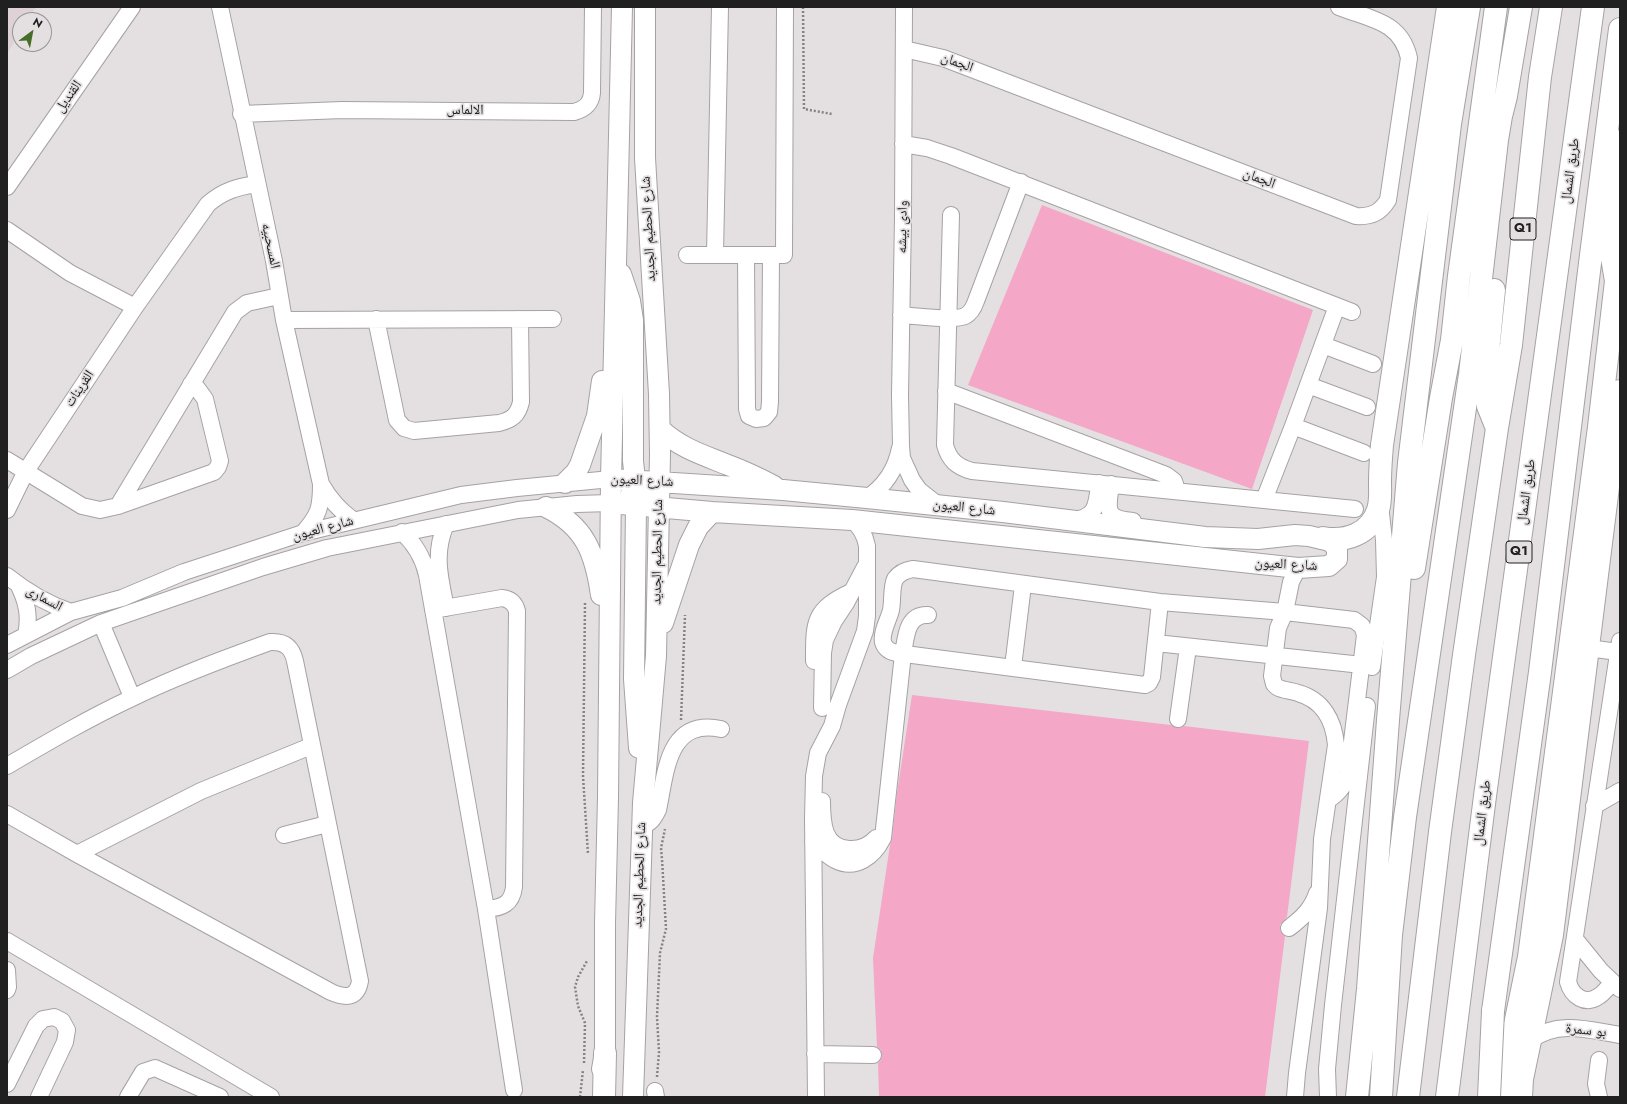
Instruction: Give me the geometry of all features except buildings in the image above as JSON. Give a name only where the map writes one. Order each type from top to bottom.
[{"type":"highway","points":[[1323,538],[1334,540],[1345,539],[1356,535],[1373,521],[1378,510],[1380,499],[1382,445],[1448,7]]},
{"type":"highway","points":[[1357,1097],[1368,989],[1409,463],[1449,131],[1469,7]]},
{"type":"highway","points":[[1388,720],[1403,625],[1413,576],[1441,398],[1452,340],[1459,276],[1496,7]]},
{"type":"highway","points":[[1381,1097],[1391,935],[1405,817],[1470,374],[1497,140],[1521,7]]},
{"type":"highway","name":"Q1","points":[[1408,1097],[1441,824],[1510,345],[1540,77],[1551,7]]},
{"type":"highway","name":"طريق الشمال","points":[[1447,1097],[1485,796],[1593,7]]},
{"type":"highway","points":[[1488,1097],[1493,1010],[1541,664],[1620,29]]},
{"type":"highway","points":[[1497,428],[1488,406],[1485,382],[1508,128],[1506,96]]},
{"type":"highway","points":[[1500,1097],[1529,956],[1597,443],[1618,274],[1611,252],[1620,140]]},
{"type":"highway","points":[[1452,340],[1456,377],[1454,476]]},
{"type":"highway","points":[[1521,1097],[1522,1079],[1552,935],[1588,648],[1615,477],[1620,391]]},
{"type":"highway","points":[[1488,1097],[1517,1014]]},
{"type":"highway","points":[[604,1097],[605,1053]]},
{"type":"main road","name":"شارع الحطيم الجديد","points":[[598,1097],[605,1053],[605,923],[610,639],[610,479],[615,339],[622,7]]},
{"type":"main road","name":"شارع الحطيم الجديد","points":[[632,1097],[642,802],[656,656],[658,508],[660,482],[660,429],[645,158],[644,7]]},
{"type":"main road","points":[[616,263],[630,301],[633,320],[633,461],[636,479],[649,499],[658,508]]},
{"type":"main road","points":[[565,483],[576,472],[580,465],[594,427],[605,365],[615,339]]},
{"type":"main road","points":[[660,429],[676,443],[692,451],[741,470],[783,490]]},
{"type":"main road","points":[[610,479],[620,482],[628,488],[636,505],[634,679],[642,802]]},
{"type":"main road","name":"شارع العيون","points":[[610,479],[636,479],[867,498],[1222,538],[1258,539],[1295,536],[1323,538],[1330,541],[1337,548],[1337,559],[1334,563],[1324,567],[1294,567],[852,520],[712,512],[610,503]]},
{"type":"main road","points":[[546,507],[567,520],[576,528],[587,542],[597,571],[604,618],[610,639]]},
{"type":"main road","points":[[656,656],[667,610],[689,545],[698,527],[712,512]]},
{"type":"street","name":"القنديل","points":[[7,187],[132,7]]},
{"type":"street","name":"المسحبيه","points":[[220,7],[241,114],[274,261],[284,320],[321,484],[321,502],[315,519],[304,533]]},
{"type":"street","name":"الالماس","points":[[241,114],[342,110],[574,112],[581,110],[587,106],[591,99],[592,93],[593,7]]},
{"type":"street","points":[[715,254],[720,7]]},
{"type":"street","points":[[687,255],[784,255],[785,7]]},
{"type":"street","name":"وادى بيشه","points":[[904,7],[900,395],[901,446],[902,458],[912,480],[919,490],[938,505]]},
{"type":"street","name":"الجمان","points":[[904,49],[943,58],[1356,216],[1365,216],[1375,214],[1383,208],[1388,200],[1409,58],[1406,46],[1400,36],[1392,28],[1339,7]]},
{"type":"street","points":[[903,144],[939,151],[1345,309],[1323,345],[1264,500]]},
{"type":"street","points":[[901,315],[948,318],[961,318],[966,316],[974,307],[1021,182]]},
{"type":"street","name":"القرينات","points":[[7,510],[26,471],[135,307],[208,204],[218,195],[230,189],[256,184]]},
{"type":"street","points":[[951,215],[945,445],[947,453],[957,465],[972,471],[1177,490],[1355,509]]},
{"type":"street","points":[[7,230],[70,273],[135,307]]},
{"type":"street","points":[[746,255],[747,409],[749,416],[756,419],[764,418],[769,412],[770,402],[771,255]]},
{"type":"street","points":[[118,506],[230,320],[241,307],[255,301],[279,296]]},
{"type":"street","points":[[376,319],[397,420],[404,428],[414,431],[499,423],[508,421],[514,417],[519,410],[521,402],[520,319]]},
{"type":"street","points":[[284,320],[552,319]]},
{"type":"street","points":[[1323,345],[1373,364]]},
{"type":"street","points":[[7,460],[82,506],[100,510],[118,506],[214,472],[220,461],[208,407],[202,393],[191,384]]},
{"type":"street","points":[[1308,385],[1367,408]]},
{"type":"street","points":[[946,391],[1166,475],[1174,481],[1177,490]]},
{"type":"street","points":[[1293,426],[1364,453]]},
{"type":"street","name":"وادى بيشه","points":[[867,498],[889,477],[895,467],[901,446]]},
{"type":"street","name":"شارع العيون","points":[[7,645],[71,612],[122,598],[184,572],[304,533],[461,495],[610,479]]},
{"type":"street","points":[[1069,520],[1076,520],[1092,512],[1097,504],[1105,483]]},
{"type":"street","points":[[1105,483],[1108,505],[1112,516],[1122,520],[1162,524],[1171,532]]},
{"type":"street","name":"المسحبيه","points":[[321,484],[336,507],[353,520]]},
{"type":"street","points":[[1328,1097],[1328,1069],[1333,1005],[1371,676],[1385,577],[1384,540],[1380,499]]},
{"type":"street","name":"شارع العيون","points":[[7,670],[37,653],[101,623],[263,567],[327,548],[518,510],[577,504],[610,503]]},
{"type":"street","points":[[816,1097],[813,842],[814,776],[816,761],[821,745],[832,726],[865,631],[867,616],[867,546],[864,534],[852,520]]},
{"type":"street","points":[[433,574],[446,524]]},
{"type":"street","points":[[402,532],[410,540],[433,574],[440,609],[514,1090]]},
{"type":"street","points":[[818,708],[822,653],[825,640],[834,621],[862,575],[867,563]]},
{"type":"street","points":[[1294,567],[1282,580],[1280,611],[1272,676],[1274,684],[1282,689],[1298,692],[1311,698],[1322,707],[1335,731],[1336,745],[1322,839],[1319,908],[1295,1097]]},
{"type":"street","points":[[1160,602],[1152,677],[1149,683],[1145,685],[903,654],[891,652],[886,648],[883,642],[883,636],[892,609],[893,586],[900,573],[906,570],[923,570],[1023,585],[1160,602],[1280,611],[1354,620],[1359,622],[1365,630],[1365,635],[1348,774],[1346,781],[1339,792],[1328,800]]},
{"type":"street","name":"السمارى","points":[[13,580],[43,601],[71,612]]},
{"type":"street","name":"السمارى","points":[[13,580],[27,605],[29,615],[26,635]]},
{"type":"street","points":[[1013,667],[1023,585]]},
{"type":"street","points":[[440,609],[506,598],[514,603],[517,611],[514,887],[513,895],[502,907],[486,909]]},
{"type":"street","points":[[813,842],[836,861],[848,863],[859,862],[870,857],[878,848],[883,838],[903,654],[908,625],[912,620],[922,615],[928,615]]},
{"type":"street","points":[[101,623],[132,697]]},
{"type":"street","points":[[7,766],[61,733],[132,697],[197,669],[270,642],[277,642],[289,648],[293,654],[360,981],[358,989],[354,994],[346,997],[331,992],[77,854],[7,814]]},
{"type":"street","points":[[1156,643],[1362,665]]},
{"type":"street","points":[[1174,718],[1183,646]]},
{"type":"street","points":[[1575,939],[1587,956],[1616,986],[1592,1000],[1583,1000],[1576,997],[1570,990],[1568,982],[1619,647],[1588,648]]},
{"type":"street","points":[[842,696],[844,707],[843,723],[828,754],[822,786],[822,815],[826,833],[832,841],[840,847],[850,850],[859,849],[868,846],[876,839],[885,820]]},
{"type":"street","points":[[642,826],[649,823],[655,817],[658,810],[668,758],[676,743],[686,735],[699,729],[721,729]]},
{"type":"street","points":[[77,854],[201,791],[311,746]]},
{"type":"street","points":[[1594,806],[1620,791]]},
{"type":"street","points":[[284,835],[327,824]]},
{"type":"street","points":[[1289,928],[1301,918],[1312,905],[1320,885],[1321,874]]},
{"type":"street","points":[[7,941],[271,1097]]},
{"type":"street","points":[[7,970],[7,990]]},
{"type":"street","points":[[7,1084],[12,1062],[36,1026],[43,1019],[54,1016],[62,1021],[68,1030],[65,1042],[39,1097]]},
{"type":"street","name":"بو سمرة","points":[[1531,1040],[1552,1028],[1564,1027],[1620,1035]]},
{"type":"street","points":[[815,1054],[873,1055]]},
{"type":"street","points":[[1599,1060],[1596,1084],[1599,1097]]},
{"type":"street","points":[[128,1097],[143,1072],[155,1068],[220,1097]]},
{"type":"path","points":[[803,7],[804,109],[832,114]]},
{"type":"path","points":[[586,598],[583,776],[588,862]]},
{"type":"path","points":[[580,1097],[583,1077],[586,1023],[578,1006],[575,987],[578,977],[587,961],[587,954]]},
{"type":"shaded area","points":[[7,7],[36,7],[33,12],[12,12],[12,46],[7,54]]}]
